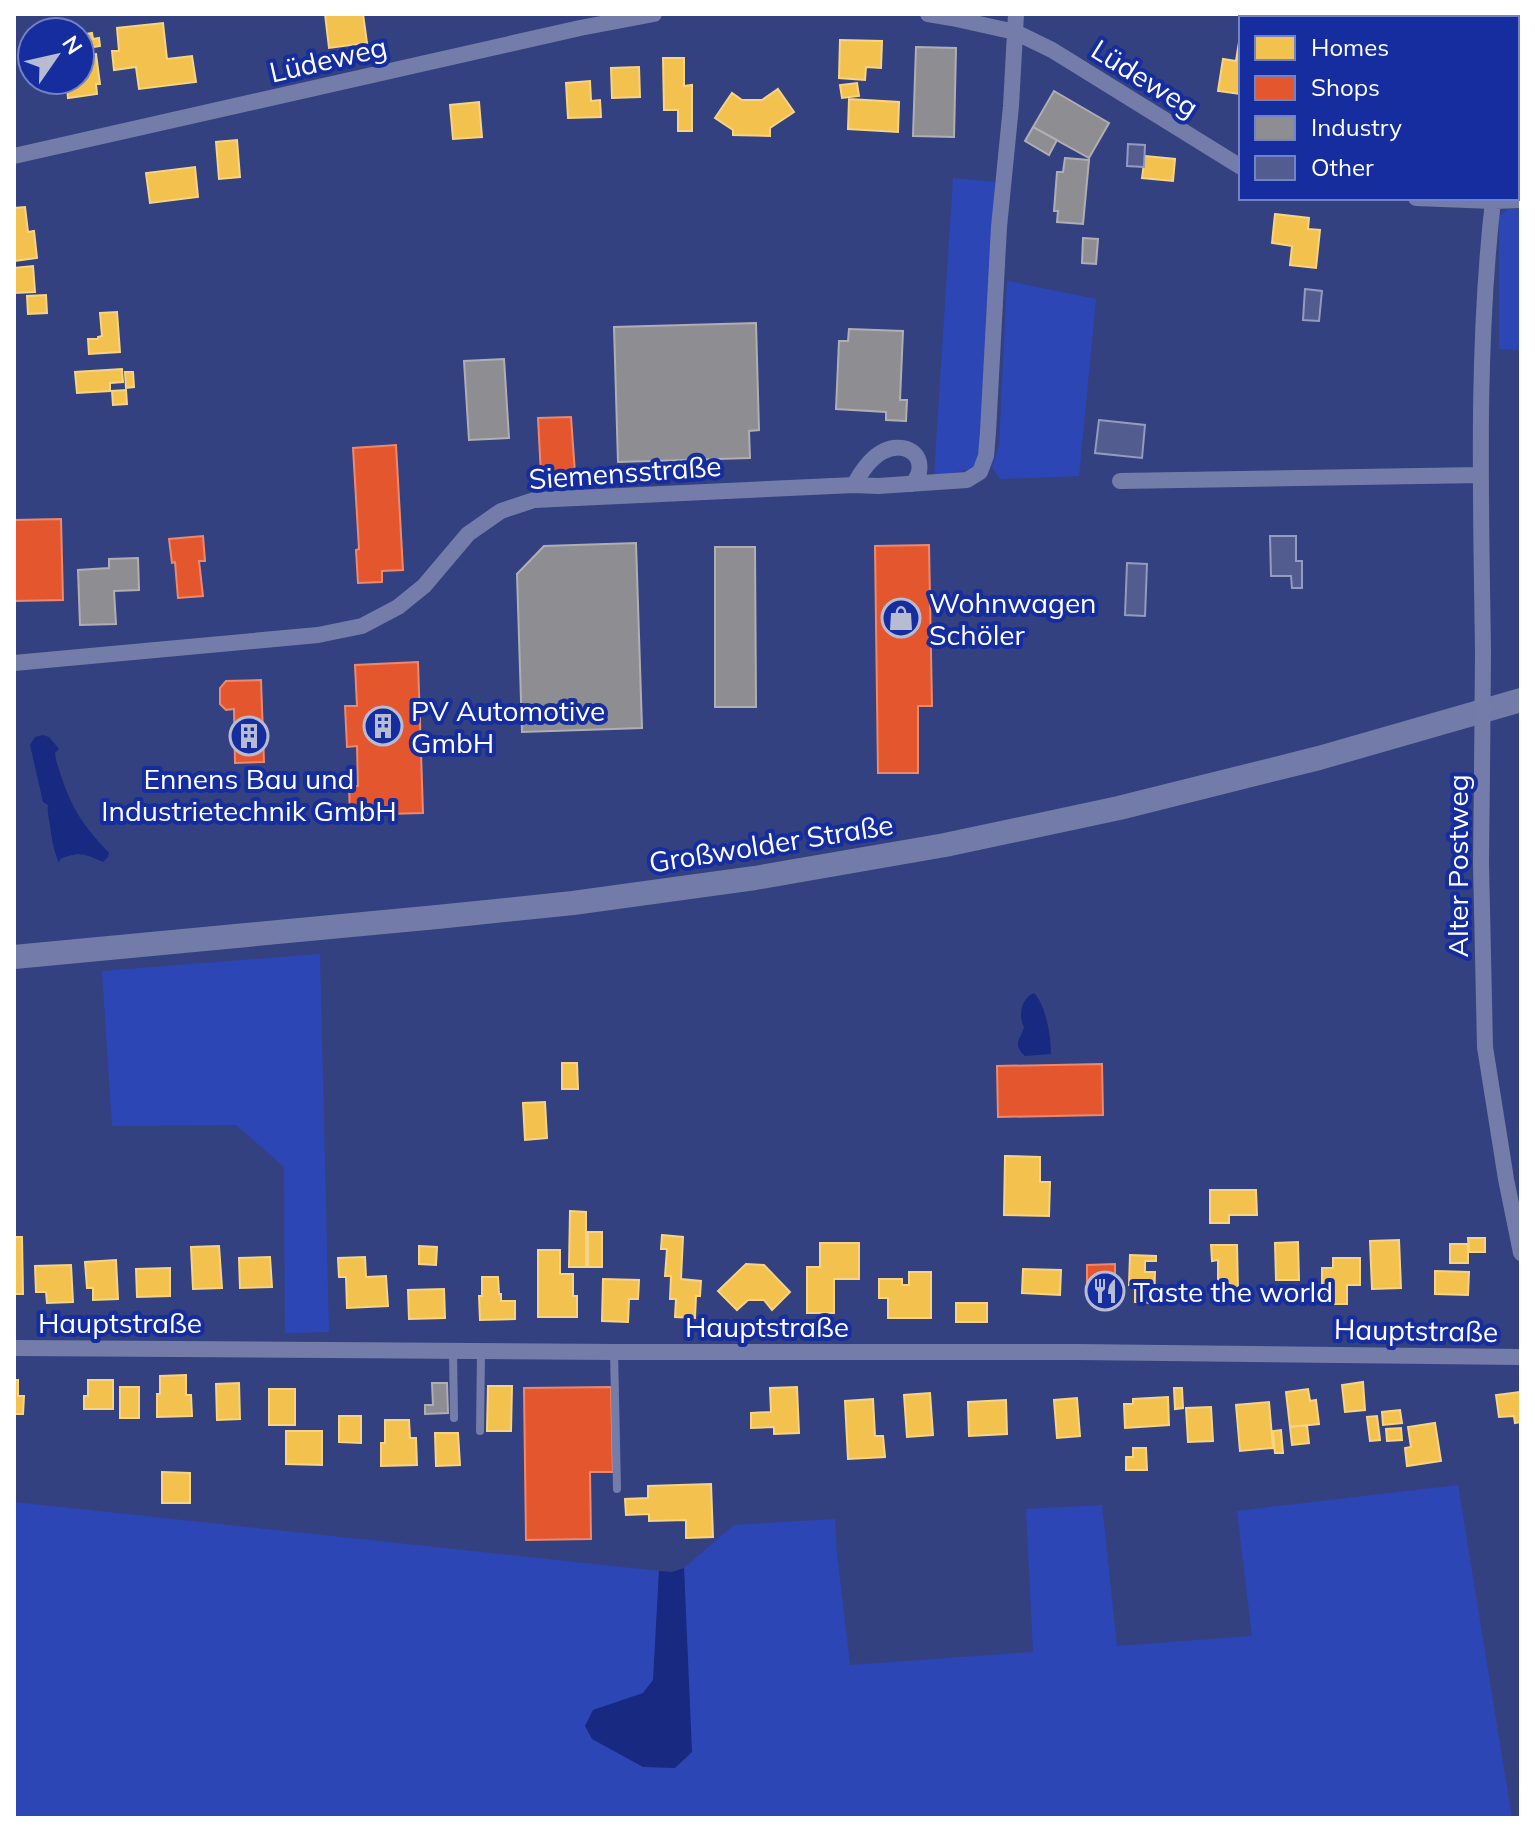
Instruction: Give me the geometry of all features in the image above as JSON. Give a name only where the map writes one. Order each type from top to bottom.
[{"type":"main road","name":"Großwolder Straße","points":[[14,957],[573,903],[769,875],[945,845],[1119,808],[1319,758],[1521,700]]},
{"type":"street","name":"Lüdeweg","points":[[14,156],[604,19],[654,14]]},
{"type":"street","name":"Lüdeweg","points":[[928,14],[1015,32],[1052,50],[1239,166]]},
{"type":"street","name":"Siemensstraße","points":[[14,663],[318,635],[362,626],[398,607],[424,586],[468,534],[501,511],[534,500],[913,484],[967,480],[980,472],[986,456],[999,227],[1016,14]]},
{"type":"street","points":[[1467,200],[1521,200]]},
{"type":"street","name":"Alter Postweg","points":[[1493,201],[1485,265],[1480,475],[1485,1047],[1521,1253]]},
{"type":"street","points":[[854,485],[869,463],[884,451],[900,447],[910,449],[918,458],[919,471],[913,484]]},
{"type":"street","points":[[1120,481],[1480,475]]},
{"type":"street","name":"Hauptstraße","points":[[14,1348],[1521,1357]]},
{"type":"lane","points":[[453,1351],[454,1418]]},
{"type":"lane","points":[[480,1431],[481,1351]]},
{"type":"lane","points":[[614,1352],[617,1489]]},
{"type":"shaded area","points":[[953,178],[995,182],[982,432],[980,459],[972,469],[934,476]]},
{"type":"shaded area","points":[[1508,209],[1521,209],[1521,350],[1499,349],[1499,216]]},
{"type":"shaded area","points":[[1007,281],[1096,299],[1079,476],[1000,479],[992,467],[999,446]]},
{"type":"shaded area","points":[[35,737],[49,737],[59,749],[55,753],[56,760],[76,810],[89,831],[109,853],[103,862],[78,854],[60,859],[59,863],[52,840],[48,805],[43,802],[30,745]]},
{"type":"shaded area","points":[[320,954],[329,1332],[285,1333],[284,1167],[236,1125],[112,1126],[102,971]]},
{"type":"shaded area","points":[[1034,993],[1045,1013],[1051,1054],[1025,1056],[1018,1045],[1024,1027],[1021,1013],[1026,999]]},
{"type":"shaded area","points":[[1458,1485],[1512,1818],[14,1818],[14,1502],[659,1571],[654,1679],[691,1752],[684,1568],[734,1525],[835,1519],[850,1665],[1033,1652],[1026,1509],[1102,1505],[1117,1646],[1252,1636],[1237,1511]]},
{"type":"shaded area","points":[[684,1568],[692,1752],[675,1768],[643,1767],[592,1739],[585,1726],[593,1710],[643,1693],[653,1680],[659,1571],[672,1572]]},
{"type":"building: Homes","points":[[325,14],[363,14],[367,43],[329,48]]},
{"type":"building: Homes","points":[[163,23],[167,59],[192,56],[196,82],[139,89],[136,67],[114,70],[112,51],[119,51],[117,28]]},
{"type":"building: Homes","points":[[840,40],[882,41],[881,68],[866,67],[865,80],[839,78]]},
{"type":"building: Homes","points":[[1239,42],[1239,94],[1218,91],[1223,59],[1236,61]]},
{"type":"building: Homes","points":[[96,54],[100,84],[96,84]]},
{"type":"building: Homes","points":[[663,58],[684,58],[684,86],[692,85],[692,131],[678,131],[678,110],[664,110]]},
{"type":"building: Homes","points":[[639,67],[640,97],[612,98],[611,68]]},
{"type":"building: Homes","points":[[590,81],[591,101],[600,100],[601,117],[568,118],[566,83]]},
{"type":"building: Homes","points":[[857,83],[859,96],[842,98],[840,85]]},
{"type":"building: Homes","points":[[778,89],[794,112],[770,128],[770,136],[733,135],[733,130],[715,118],[732,93],[742,100],[762,100]]},
{"type":"building: Homes","points":[[849,99],[899,102],[898,132],[848,129]]},
{"type":"building: Homes","points":[[479,102],[482,137],[453,139],[450,105]]},
{"type":"building: Homes","points":[[237,140],[240,177],[219,179],[216,142]]},
{"type":"building: Homes","points":[[1145,156],[1175,159],[1173,181],[1142,178]]},
{"type":"building: Homes","points":[[195,167],[198,197],[150,203],[146,173]]},
{"type":"building: Homes","points":[[25,207],[28,232],[34,231],[37,258],[14,261],[14,208]]},
{"type":"building: Homes","points":[[1275,214],[1309,218],[1308,229],[1320,230],[1316,268],[1290,265],[1292,246],[1272,243]]},
{"type":"building: Homes","points":[[33,266],[35,292],[14,293],[14,268]]},
{"type":"building: Homes","points":[[46,295],[47,313],[28,314],[27,296]]},
{"type":"building: Homes","points":[[117,312],[120,352],[89,354],[88,339],[102,336],[100,313]]},
{"type":"building: Homes","points":[[122,369],[123,382],[110,383],[110,391],[77,393],[75,372]]},
{"type":"building: Homes","points":[[125,372],[133,372],[134,387],[126,388]]},
{"type":"building: Homes","points":[[126,390],[127,404],[113,405],[112,391]]},
{"type":"building: Homes","points":[[562,1063],[577,1063],[578,1089],[562,1089]]},
{"type":"building: Homes","points":[[545,1102],[547,1138],[525,1140],[523,1103]]},
{"type":"building: Homes","points":[[1005,1156],[1040,1157],[1040,1182],[1050,1182],[1049,1216],[1004,1215]]},
{"type":"building: Homes","points":[[1210,1190],[1256,1190],[1257,1215],[1229,1215],[1229,1223],[1210,1223]]},
{"type":"building: Homes","points":[[570,1211],[586,1212],[586,1267],[569,1267]]},
{"type":"building: Homes","points":[[588,1232],[602,1232],[602,1267],[588,1267]]},
{"type":"building: Homes","points":[[662,1235],[683,1237],[681,1279],[701,1281],[700,1296],[696,1296],[695,1318],[675,1317],[676,1299],[670,1299],[671,1276],[665,1276],[667,1249],[661,1249]]},
{"type":"building: Homes","points":[[14,1237],[22,1237],[23,1294],[14,1294]]},
{"type":"building: Homes","points":[[1468,1238],[1485,1238],[1485,1252],[1469,1252]]},
{"type":"building: Homes","points":[[1399,1240],[1401,1288],[1372,1289],[1370,1241]]},
{"type":"building: Homes","points":[[1298,1242],[1299,1280],[1276,1280],[1275,1243]]},
{"type":"building: Homes","points":[[820,1243],[859,1243],[859,1279],[834,1279],[834,1313],[807,1313],[807,1267],[820,1267]]},
{"type":"building: Homes","points":[[1450,1244],[1468,1244],[1468,1263],[1450,1263]]},
{"type":"building: Homes","points":[[1211,1245],[1237,1245],[1238,1291],[1218,1291],[1218,1260],[1212,1261]]},
{"type":"building: Homes","points":[[219,1246],[222,1288],[193,1289],[191,1247]]},
{"type":"building: Homes","points":[[419,1246],[437,1247],[436,1265],[419,1264]]},
{"type":"building: Homes","points":[[538,1250],[560,1250],[560,1274],[573,1274],[577,1317],[538,1317]]},
{"type":"building: Homes","points":[[1130,1255],[1156,1256],[1156,1261],[1145,1261],[1145,1272],[1155,1272],[1154,1303],[1135,1302],[1135,1285],[1129,1285]]},
{"type":"building: Homes","points":[[270,1257],[272,1287],[240,1288],[239,1258]]},
{"type":"building: Homes","points":[[365,1257],[366,1277],[386,1276],[388,1306],[347,1308],[346,1277],[339,1277],[338,1258]]},
{"type":"building: Homes","points":[[1333,1258],[1360,1258],[1360,1285],[1347,1285],[1347,1304],[1322,1304],[1322,1268],[1333,1268]]},
{"type":"building: Homes","points":[[116,1260],[118,1299],[93,1300],[93,1288],[87,1288],[85,1262]]},
{"type":"building: Homes","points":[[746,1264],[764,1265],[790,1292],[772,1310],[764,1300],[748,1300],[737,1310],[718,1291]]},
{"type":"building: Homes","points":[[71,1265],[73,1302],[47,1303],[46,1292],[36,1292],[35,1266]]},
{"type":"building: Homes","points":[[170,1268],[170,1296],[137,1297],[136,1269]]},
{"type":"building: Homes","points":[[1023,1269],[1061,1270],[1060,1295],[1022,1293]]},
{"type":"building: Homes","points":[[1435,1271],[1469,1272],[1468,1295],[1435,1294]]},
{"type":"building: Homes","points":[[909,1272],[931,1272],[931,1318],[888,1318],[888,1298],[879,1298],[879,1279],[902,1279],[902,1285],[909,1285]]},
{"type":"building: Homes","points":[[482,1277],[498,1277],[501,1301],[515,1301],[515,1319],[480,1320]]},
{"type":"building: Homes","points":[[603,1279],[639,1280],[638,1299],[629,1299],[628,1322],[602,1321]]},
{"type":"building: Homes","points":[[444,1289],[445,1318],[409,1319],[408,1290]]},
{"type":"building: Homes","points":[[956,1303],[987,1303],[987,1322],[956,1322]]},
{"type":"building: Homes","points":[[186,1375],[186,1395],[191,1395],[192,1416],[157,1417],[160,1376]]},
{"type":"building: Homes","points":[[14,1380],[18,1380],[18,1396],[24,1396],[23,1414],[14,1414]]},
{"type":"building: Homes","points":[[88,1380],[113,1380],[113,1409],[84,1409]]},
{"type":"building: Homes","points":[[1363,1382],[1365,1410],[1345,1412],[1342,1385]]},
{"type":"building: Homes","points":[[239,1383],[240,1419],[217,1420],[216,1384]]},
{"type":"building: Homes","points":[[488,1386],[512,1386],[511,1431],[487,1431]]},
{"type":"building: Homes","points":[[120,1387],[139,1387],[139,1418],[120,1418]]},
{"type":"building: Homes","points":[[797,1387],[799,1433],[774,1434],[774,1427],[751,1428],[751,1413],[771,1412],[770,1388]]},
{"type":"building: Homes","points":[[1174,1388],[1182,1388],[1183,1408],[1175,1409]]},
{"type":"building: Homes","points":[[269,1389],[295,1389],[295,1425],[269,1425]]},
{"type":"building: Homes","points":[[1308,1389],[1310,1401],[1316,1400],[1319,1424],[1290,1427],[1286,1392]]},
{"type":"building: Homes","points":[[1521,1392],[1521,1422],[1515,1423],[1514,1416],[1499,1417],[1496,1395]]},
{"type":"building: Homes","points":[[930,1393],[933,1435],[907,1437],[904,1395]]},
{"type":"building: Homes","points":[[1168,1397],[1169,1425],[1125,1428],[1124,1404],[1133,1404],[1133,1399]]},
{"type":"building: Homes","points":[[1077,1398],[1080,1436],[1057,1438],[1054,1400]]},
{"type":"building: Homes","points":[[873,1399],[875,1436],[883,1436],[885,1457],[848,1459],[845,1401]]},
{"type":"building: Homes","points":[[1006,1400],[1007,1434],[969,1436],[968,1402]]},
{"type":"building: Homes","points":[[1269,1402],[1273,1448],[1240,1451],[1236,1405]]},
{"type":"building: Homes","points":[[1211,1407],[1213,1441],[1188,1442],[1186,1408]]},
{"type":"building: Homes","points":[[1400,1410],[1402,1423],[1383,1425],[1382,1412]]},
{"type":"building: Homes","points":[[339,1416],[361,1416],[361,1443],[339,1442]]},
{"type":"building: Homes","points":[[1377,1416],[1380,1440],[1370,1441],[1367,1417]]},
{"type":"building: Homes","points":[[385,1420],[409,1420],[410,1438],[416,1438],[417,1465],[381,1466]]},
{"type":"building: Homes","points":[[1435,1423],[1441,1461],[1407,1466],[1405,1448],[1411,1447],[1408,1427]]},
{"type":"building: Homes","points":[[1307,1425],[1309,1443],[1292,1445],[1290,1427]]},
{"type":"building: Homes","points":[[1401,1428],[1402,1440],[1387,1441],[1386,1429]]},
{"type":"building: Homes","points":[[1281,1430],[1283,1453],[1275,1453],[1273,1431]]},
{"type":"building: Homes","points":[[286,1431],[322,1431],[322,1465],[286,1464]]},
{"type":"building: Homes","points":[[435,1433],[458,1433],[460,1465],[436,1466]]},
{"type":"building: Homes","points":[[1133,1448],[1146,1448],[1147,1470],[1126,1470],[1126,1457],[1133,1457]]},
{"type":"building: Homes","points":[[162,1472],[190,1473],[190,1503],[162,1503]]},
{"type":"building: Homes","points":[[711,1484],[713,1537],[686,1538],[686,1520],[649,1521],[649,1514],[626,1515],[625,1499],[648,1498],[648,1486]]},
{"type":"building: Shops","points":[[571,417],[575,473],[541,475],[538,418]]},
{"type":"building: Shops","points":[[396,445],[403,570],[382,571],[382,582],[358,583],[353,448]]},
{"type":"building: Shops","points":[[61,519],[63,600],[14,601],[14,520]]},
{"type":"building: Shops","points":[[203,536],[205,561],[199,561],[203,596],[178,598],[175,562],[172,563],[169,539]]},
{"type":"building: Shops","points":[[929,545],[932,706],[918,706],[918,773],[878,773],[875,546]]},
{"type":"building: Shops","name":"PV Automotive GmbH","points":[[418,662],[423,813],[350,815],[349,786],[358,786],[357,746],[347,747],[345,706],[357,706],[355,665]]},
{"type":"building: Shops","name":"Ennens Bau und Industrietechnik GmbH","points":[[261,680],[264,762],[235,763],[234,709],[226,710],[220,704],[220,688],[226,681]]},
{"type":"building: Shops","points":[[1102,1064],[1103,1115],[998,1117],[997,1066]]},
{"type":"building: Shops","points":[[1115,1264],[1115,1294],[1087,1294],[1087,1265]]},
{"type":"building: Shops","points":[[611,1387],[613,1472],[590,1472],[591,1539],[526,1540],[524,1388]]},
{"type":"building: Industry","points":[[916,47],[956,48],[954,137],[913,136]]},
{"type":"building: Industry","points":[[1054,91],[1109,123],[1089,158],[1033,127]]},
{"type":"building: Industry","points":[[1033,127],[1057,140],[1049,155],[1025,141]]},
{"type":"building: Industry","points":[[1065,158],[1089,160],[1083,224],[1057,222],[1058,211],[1054,211],[1057,172],[1063,172]]},
{"type":"building: Industry","points":[[1083,238],[1098,239],[1096,264],[1082,263]]},
{"type":"building: Industry","points":[[756,323],[759,430],[749,431],[750,458],[618,462],[614,327]]},
{"type":"building: Industry","points":[[849,329],[903,331],[900,400],[907,400],[906,421],[886,420],[886,412],[836,409],[839,341],[848,341]]},
{"type":"building: Industry","points":[[504,359],[509,438],[469,440],[464,361]]},
{"type":"building: Industry","points":[[636,543],[642,728],[522,732],[517,574],[544,546]]},
{"type":"building: Industry","points":[[715,547],[755,547],[756,707],[715,707]]},
{"type":"building: Industry","points":[[138,558],[139,590],[114,591],[116,624],[80,625],[78,570],[109,568],[109,559]]},
{"type":"building: Industry","points":[[432,1383],[447,1383],[448,1413],[425,1414],[425,1405],[433,1405]]},
{"type":"building: Other","points":[[1128,144],[1145,145],[1144,167],[1127,166]]},
{"type":"building: Other","points":[[1305,289],[1322,291],[1319,321],[1303,320]]},
{"type":"building: Other","points":[[1099,420],[1145,425],[1142,458],[1095,453]]},
{"type":"building: Other","points":[[1270,536],[1296,536],[1296,561],[1302,561],[1302,588],[1292,588],[1291,576],[1271,576]]},
{"type":"building: Other","points":[[1127,563],[1147,564],[1145,616],[1125,615]]},
{"type":"place","name":"Wohnwagen Schöler","points":[[901,618]]},
{"type":"place","name":"PV Automotive GmbH","points":[[383,726]]},
{"type":"place","name":"Ennens Bau und Industrietechnik GmbH","points":[[249,736]]},
{"type":"place","name":"Taste the world","points":[[1105,1291]]}]
